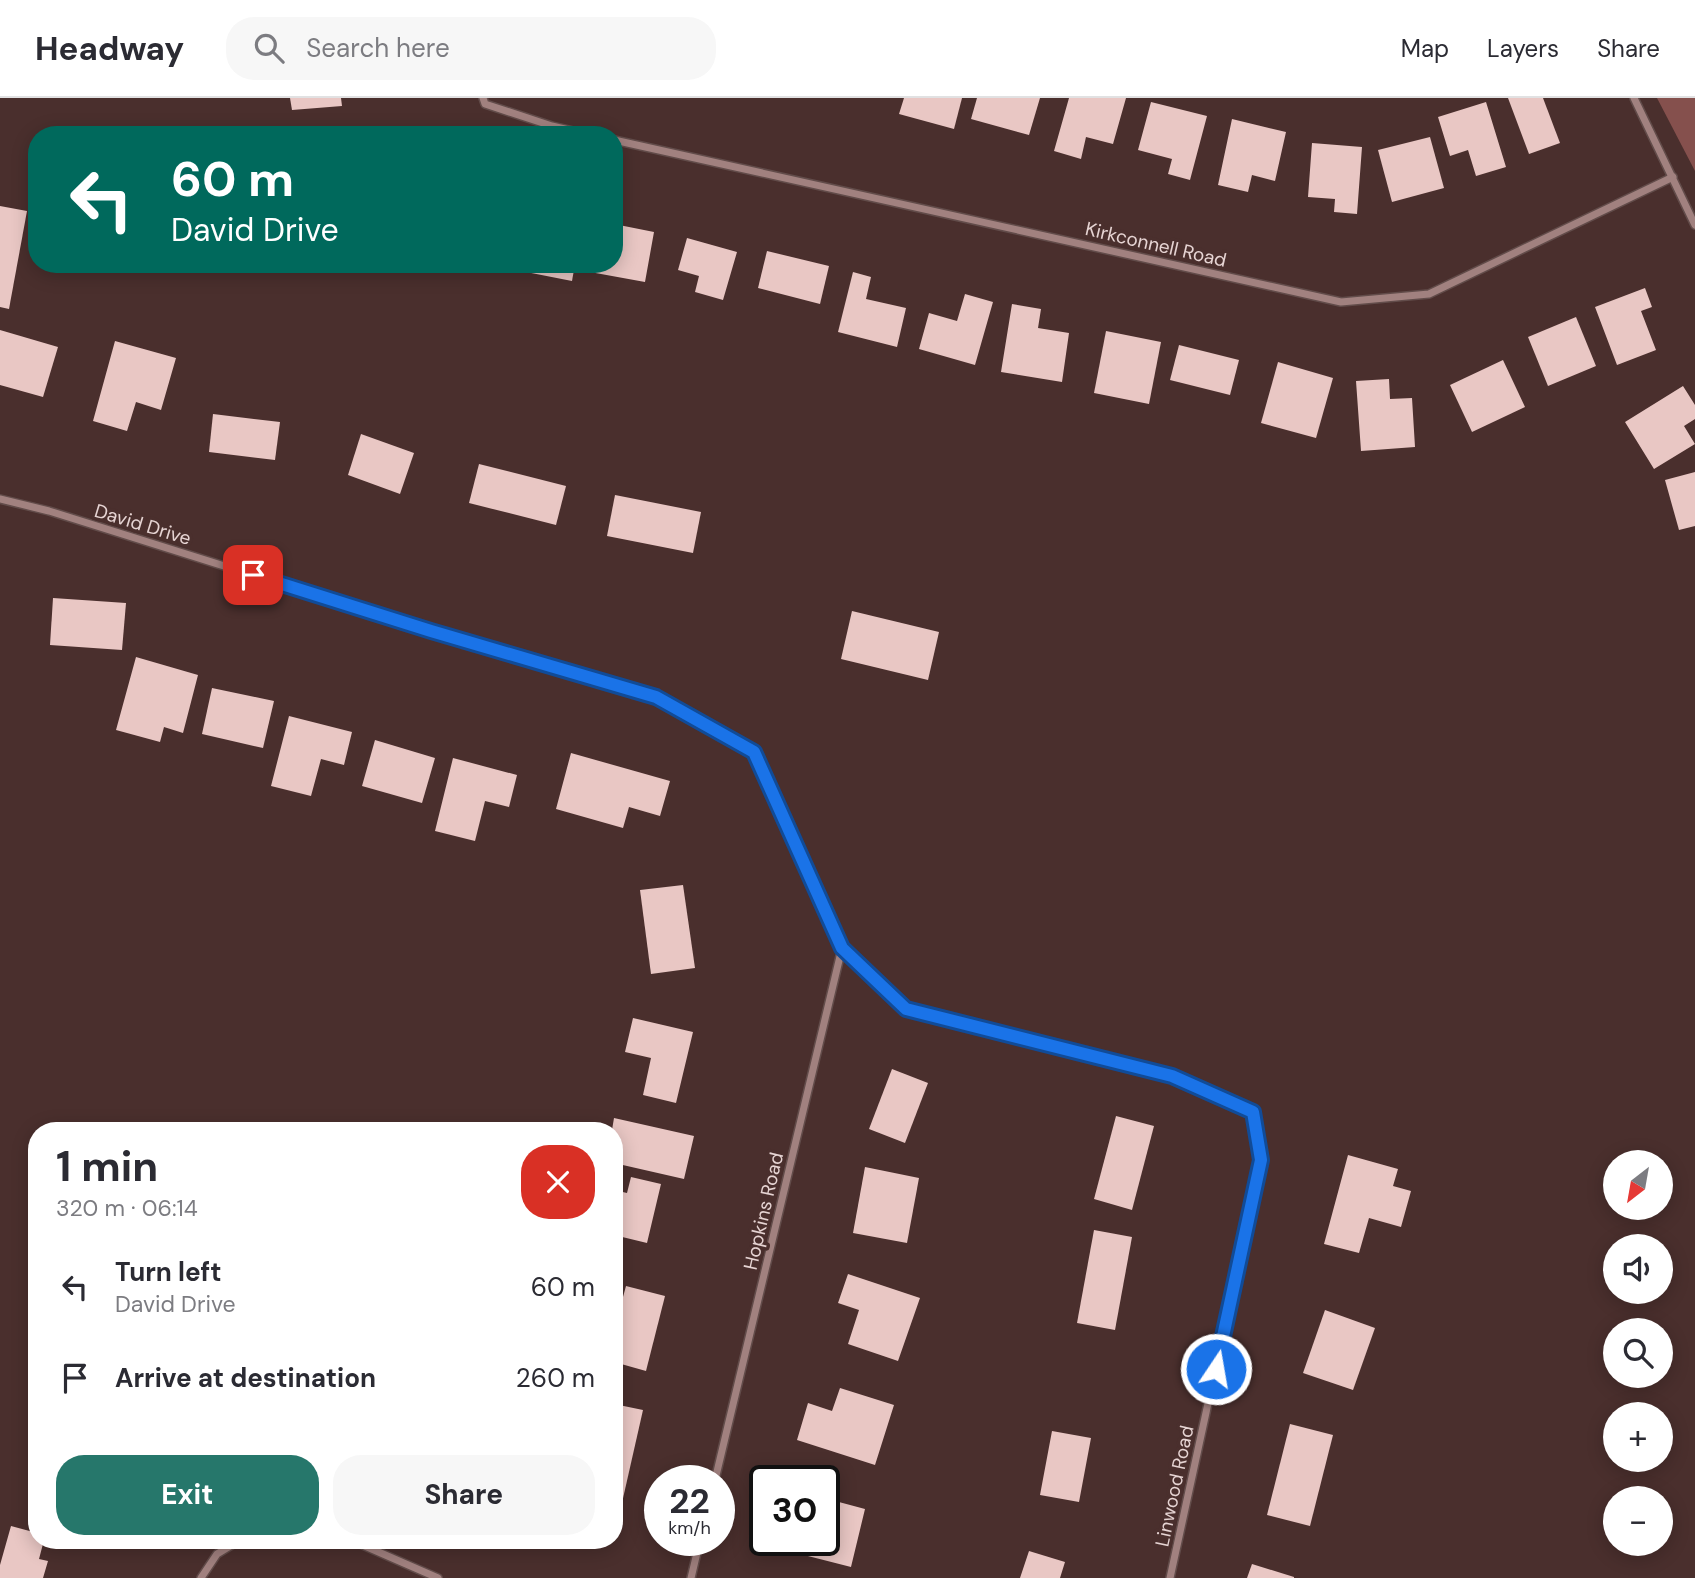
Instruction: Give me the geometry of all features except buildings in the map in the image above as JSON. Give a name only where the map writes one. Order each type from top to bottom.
[{"type":"street","points":[[483,98],[485,104],[552,126]]},
{"type":"street","points":[[1634,98],[1695,225]]},
{"type":"street","name":"Kirkconnell Road","points":[[623,142],[1341,302],[1429,294],[1673,177]]},
{"type":"street","name":"David Drive","points":[[0,499],[656,697],[754,752],[842,948],[906,1009],[1172,1076],[1253,1112]]},
{"type":"street","name":"Hopkins Road","points":[[719,1465],[842,948]]},
{"type":"street","name":"Linwood Road","points":[[1170,1578],[1261,1160],[1253,1112]]},
{"type":"street","points":[[201,1578],[217,1554],[225,1549]]},
{"type":"street","points":[[372,1549],[438,1578]]},
{"type":"street","points":[[691,1578],[697,1556]]},
{"type":"shaded area","points":[[1657,98],[1695,98],[1695,171]]},
{"type":"route","points":[[253,575],[656,697],[754,752],[842,948],[906,1009],[1172,1076],[1253,1112],[1261,1160],[1216,1369]]}]
